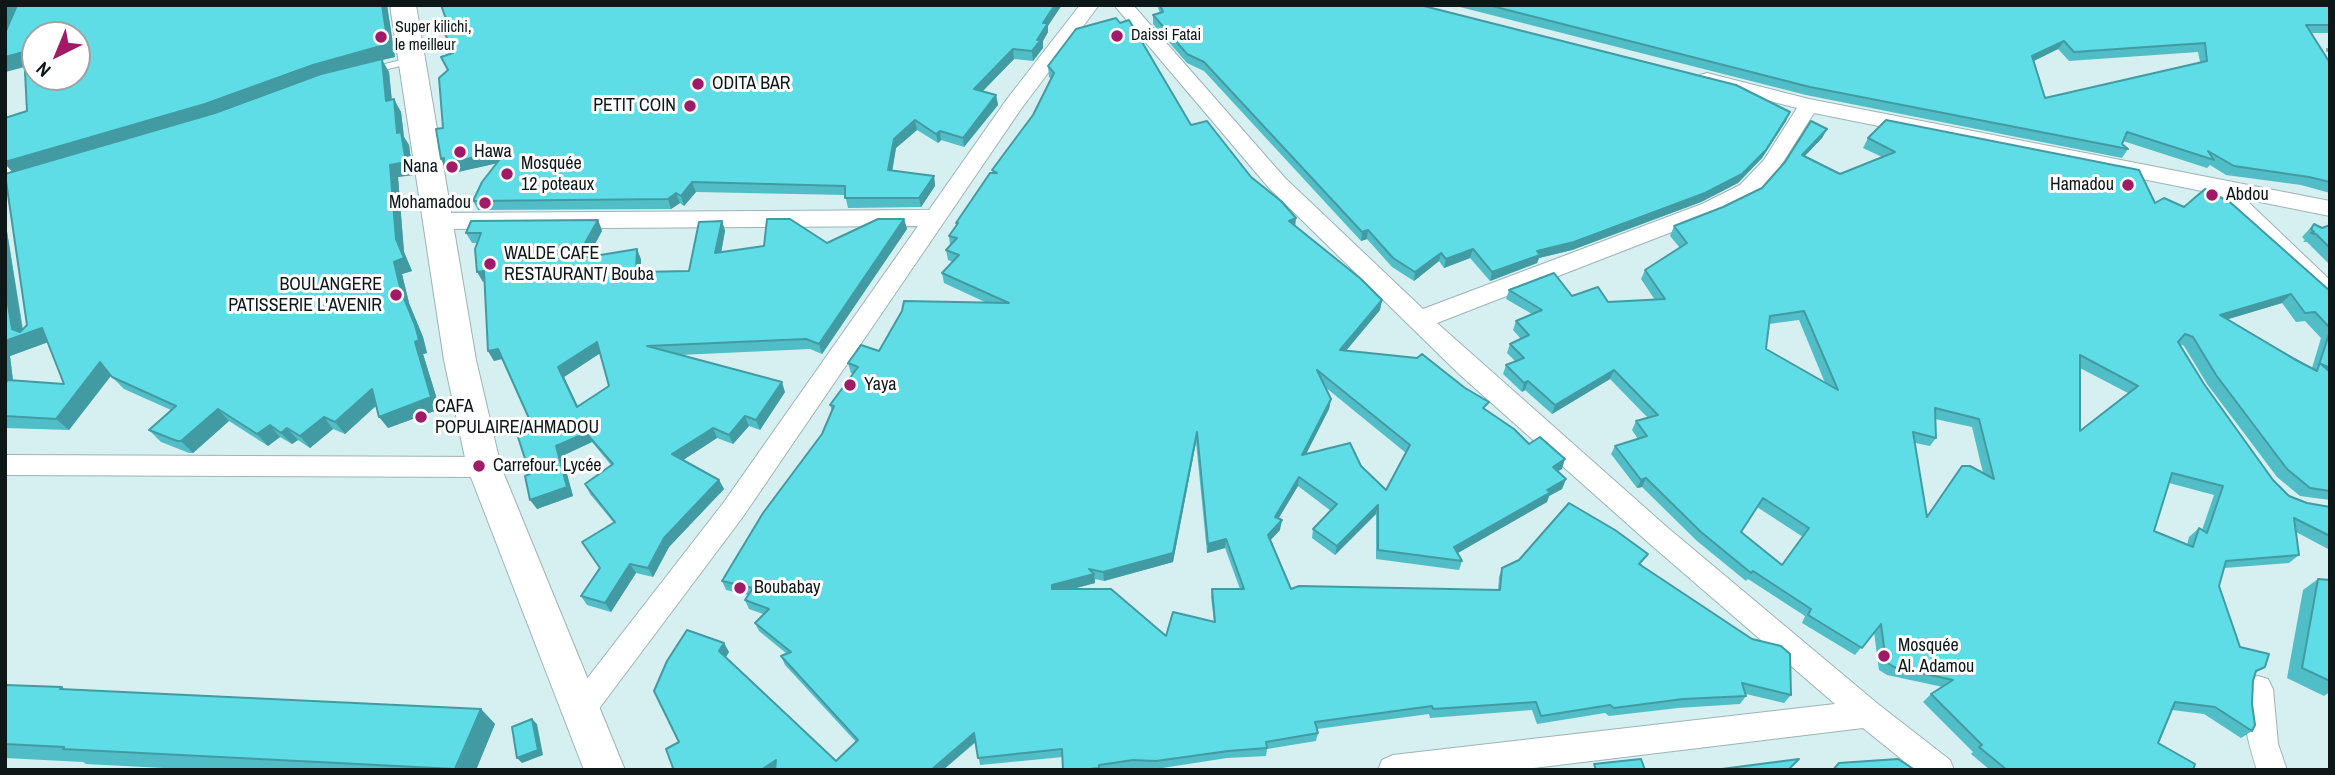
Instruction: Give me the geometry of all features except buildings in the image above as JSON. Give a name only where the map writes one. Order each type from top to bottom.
[{"type":"street","points":[[403,5],[460,360],[484,467],[606,770]]},
{"type":"street","points":[[582,708],[733,509],[933,218],[1014,104],[1090,5]]},
{"type":"street","points":[[1123,5],[1277,183],[1420,320],[1659,536],[1868,715],[1939,770]]},
{"type":"street","points":[[1688,74],[1809,105],[2330,209]]},
{"type":"street","points":[[1420,320],[1710,209],[1748,190],[1771,165],[1809,105]]},
{"type":"street","points":[[2216,185],[2330,294]]},
{"type":"street","points":[[438,221],[933,218]]},
{"type":"street","points":[[5,465],[484,467]]},
{"type":"street","points":[[2258,689],[2263,744],[2272,770]]},
{"type":"street","points":[[1393,770],[1868,715]]},
{"type":"lane","points":[[363,73],[413,60]]},
{"type":"lane","points":[[5,163],[11,209]]},
{"type":"lane","points":[[8,183],[20,179]]},
{"type":"path","points":[[2311,49],[2330,50]]},
{"type":"place","name":"Daissi Fatai","points":[[1117,36]]},
{"type":"place","name":"Super kilichi, le meilleur","points":[[381,37]]},
{"type":"place","name":"ODITA BAR","points":[[698,84]]},
{"type":"place","name":"PETIT COIN","points":[[690,106]]},
{"type":"place","name":"Hawa","points":[[460,152]]},
{"type":"place","name":"Nana","points":[[452,167]]},
{"type":"place","name":"Mosquée 12 poteaux","points":[[507,174]]},
{"type":"place","name":"Hamadou","points":[[2128,185]]},
{"type":"place","name":"Abdou","points":[[2212,195]]},
{"type":"place","name":"Mohamadou","points":[[485,203]]},
{"type":"place","name":"WALDE CAFE RESTAURANT/ Bouba","points":[[490,264]]},
{"type":"place","name":"BOULANGERE PATISSERIE L'AVENIR","points":[[396,295]]},
{"type":"place","name":"Yaya","points":[[850,385]]},
{"type":"place","name":"CAFA POPULAIRE/AHMADOU","points":[[421,417]]},
{"type":"place","name":"Carrefour. Lycée","points":[[479,466]]},
{"type":"place","name":"Boubabay","points":[[740,588]]},
{"type":"place","name":"Mosquée Al. Adamou","points":[[1884,656]]}]
